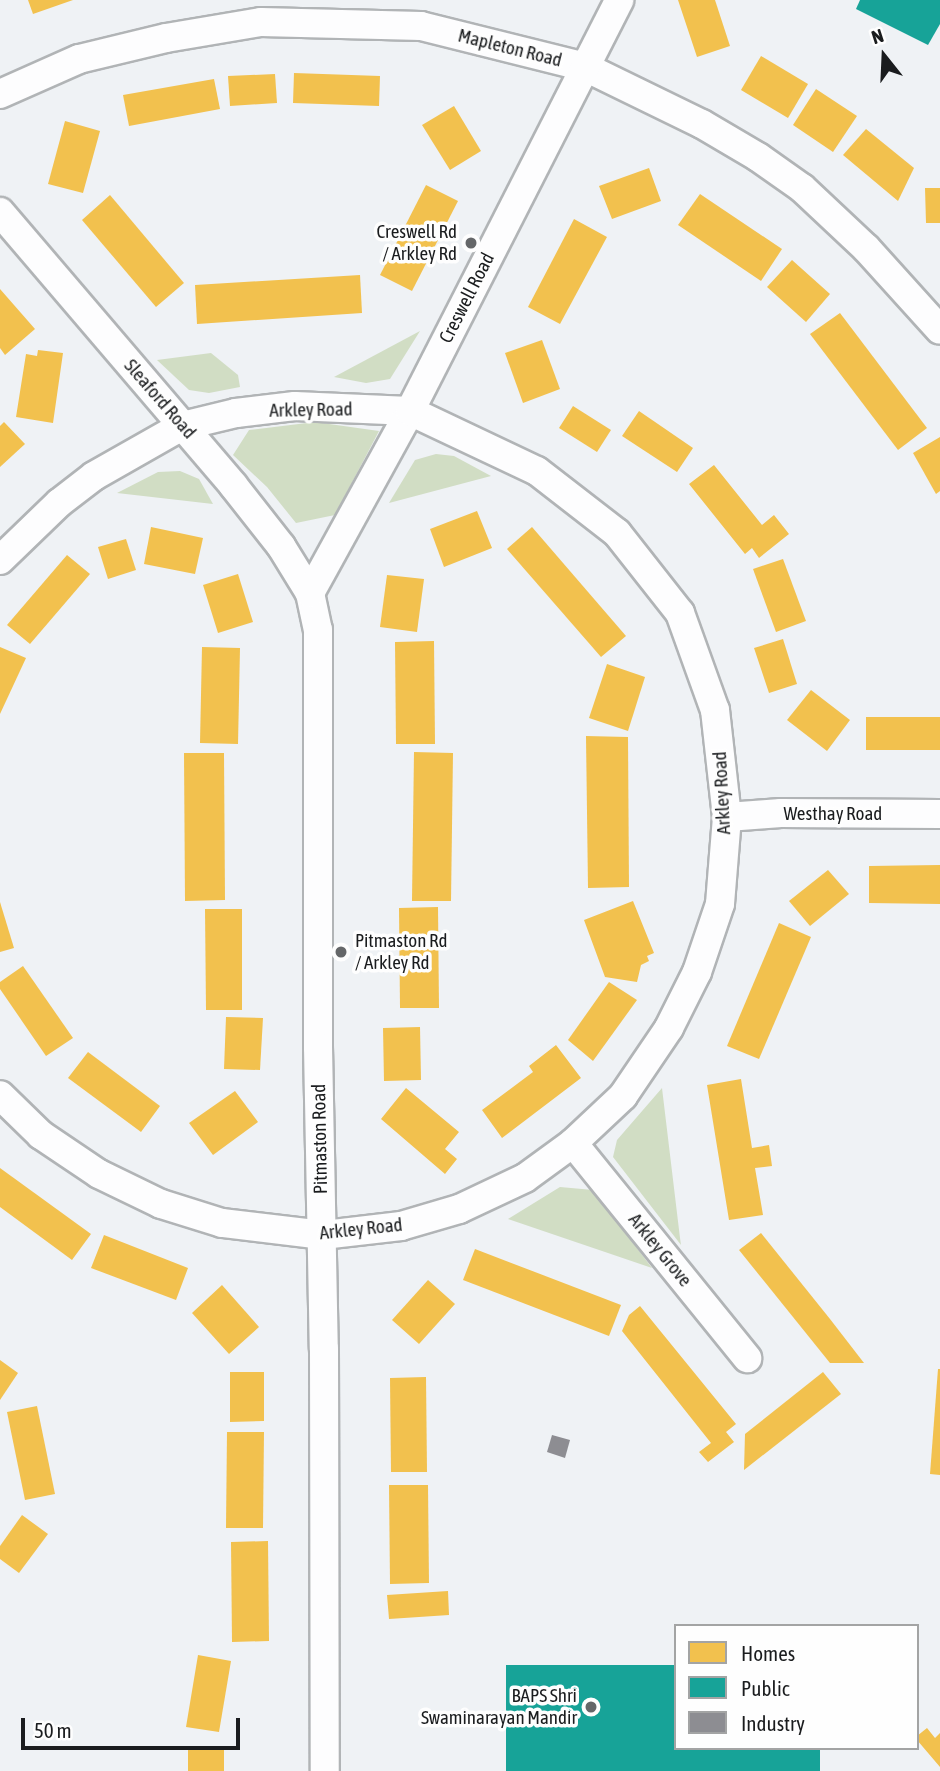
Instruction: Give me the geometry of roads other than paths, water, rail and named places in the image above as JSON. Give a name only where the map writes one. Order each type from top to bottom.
[{"type":"street","name":"Creswell Road","points":[[310,593],[410,411],[619,0]]},
{"type":"street","name":"Mapleton Road","points":[[0,94],[79,59],[166,38],[261,22],[421,26],[585,67],[702,124],[769,164],[802,188],[937,318]]},
{"type":"street","name":"Sleaford Road","points":[[0,212],[281,546],[310,593]]},
{"type":"street","name":"Arkley Road","points":[[0,560],[59,503],[94,476],[182,426],[236,413],[295,406],[410,411],[537,471],[617,533],[680,613],[715,710],[727,817],[720,904],[697,972],[669,1028],[623,1096],[573,1143],[525,1178],[459,1209],[401,1226],[323,1236],[222,1223],[162,1204],[99,1174],[41,1135],[0,1095]]},
{"type":"street","name":"Pitmaston Road","points":[[310,593],[318,630],[318,1047],[323,1236],[326,1771]]},
{"type":"street","name":"Westhay Road","points":[[727,817],[781,813],[940,814]]},
{"type":"street","name":"Arkley Grove","points":[[573,1143],[747,1358]]},
{"type":"place","name":"Creswell Rd / Arkley Rd","points":[[471,243]]},
{"type":"place","name":"Pitmaston Rd / Arkley Rd","points":[[341,952]]},
{"type":"place","name":"BAPS Shri Swaminarayan Mandir","points":[[591,1707]]}]
